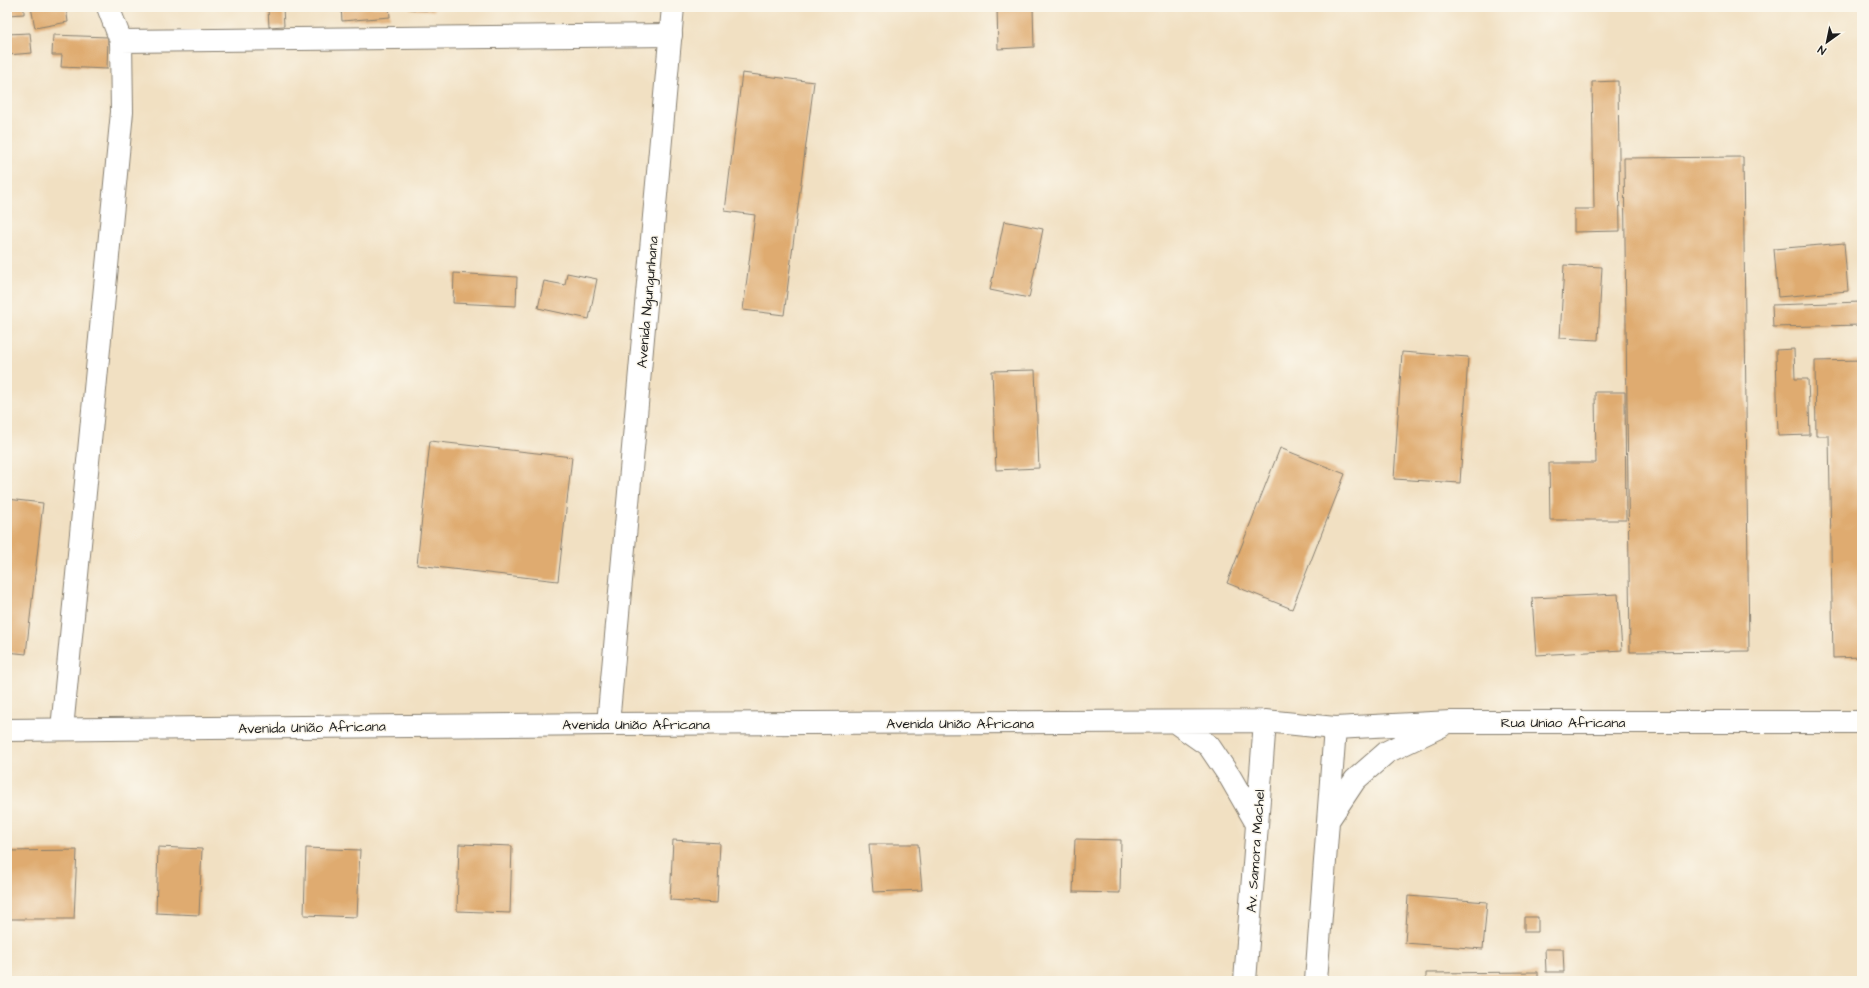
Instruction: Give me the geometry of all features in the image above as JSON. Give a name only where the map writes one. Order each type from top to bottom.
[{"type":"main road","points":[[62,729],[122,112],[121,41],[108,7]]},
{"type":"main road","name":"Avenida Ngungunhana","points":[[608,724],[674,7]]},
{"type":"main road","points":[[121,41],[671,35]]},
{"type":"main road","name":"Avenida União Africana","points":[[7,730],[608,724],[1265,721]]},
{"type":"main road","name":"Rua Uniao Africana","points":[[1265,721],[1335,728],[1451,722],[1862,722]]},
{"type":"main road","name":"Av. Samora Machel","points":[[1245,981],[1265,721]]},
{"type":"main road","points":[[1175,722],[1209,746],[1257,824]]},
{"type":"main road","points":[[1328,822],[1355,780],[1387,752],[1451,722]]},
{"type":"main road","points":[[1316,981],[1335,728]]},
{"type":"building","points":[[7,7],[24,7],[24,14],[7,15]]},
{"type":"building","points":[[31,7],[66,7],[68,22],[35,28]]},
{"type":"building","points":[[283,7],[284,26],[269,27],[268,8]]},
{"type":"building","points":[[341,7],[389,7],[390,17],[342,21]]},
{"type":"building","points":[[411,7],[435,7],[434,11],[410,9]]},
{"type":"building","points":[[997,7],[1033,7],[1034,47],[998,49]]},
{"type":"building","points":[[30,33],[32,53],[7,55],[7,34]]},
{"type":"building","points":[[53,35],[108,37],[107,69],[61,67],[62,55],[52,55]]},
{"type":"building","points":[[742,73],[814,82],[784,315],[743,310],[755,215],[725,211]]},
{"type":"building","points":[[1618,81],[1620,231],[1574,232],[1574,209],[1594,209],[1592,82]]},
{"type":"building","points":[[1743,157],[1749,651],[1630,652],[1624,158]]},
{"type":"building","points":[[1004,221],[1043,229],[1029,298],[990,290]]},
{"type":"building","points":[[1844,243],[1848,291],[1778,297],[1774,249]]},
{"type":"building","points":[[1564,265],[1602,267],[1598,340],[1560,338]]},
{"type":"building","points":[[454,273],[517,277],[516,306],[453,303]]},
{"type":"building","points":[[567,273],[597,279],[589,319],[538,308],[544,281],[565,285]]},
{"type":"building","points":[[1861,302],[1862,325],[1773,327],[1772,305]]},
{"type":"building","points":[[1794,349],[1795,379],[1808,379],[1810,435],[1778,436],[1776,350]]},
{"type":"building","points":[[1402,352],[1468,357],[1460,483],[1394,479]]},
{"type":"building","points":[[1862,360],[1862,657],[1833,658],[1829,436],[1816,436],[1815,361]]},
{"type":"building","points":[[1035,370],[1039,468],[996,470],[992,371]]},
{"type":"building","points":[[1595,392],[1625,392],[1626,520],[1550,520],[1549,463],[1596,463]]},
{"type":"building","points":[[430,441],[572,457],[558,581],[417,565]]},
{"type":"building","points":[[1280,448],[1345,474],[1292,609],[1227,583]]},
{"type":"building","points":[[7,499],[43,503],[26,654],[7,652]]},
{"type":"building","points":[[1618,594],[1622,650],[1536,655],[1532,598]]},
{"type":"building","points":[[1075,839],[1121,840],[1120,893],[1073,892]]},
{"type":"building","points":[[673,840],[720,843],[717,903],[670,900]]},
{"type":"building","points":[[459,844],[512,846],[510,913],[457,911]]},
{"type":"building","points":[[869,844],[918,844],[922,890],[873,892]]},
{"type":"building","points":[[158,847],[202,849],[199,915],[156,913]]},
{"type":"building","points":[[306,848],[360,850],[357,917],[304,915]]},
{"type":"building","points":[[77,850],[74,919],[7,919],[7,851]]},
{"type":"building","points":[[1408,896],[1487,902],[1483,949],[1405,943]]},
{"type":"building","points":[[1524,917],[1538,917],[1538,932],[1524,932]]},
{"type":"building","points":[[1545,949],[1563,949],[1564,972],[1546,972]]},
{"type":"building","points":[[1538,972],[1538,981],[1426,981],[1426,973]]}]
